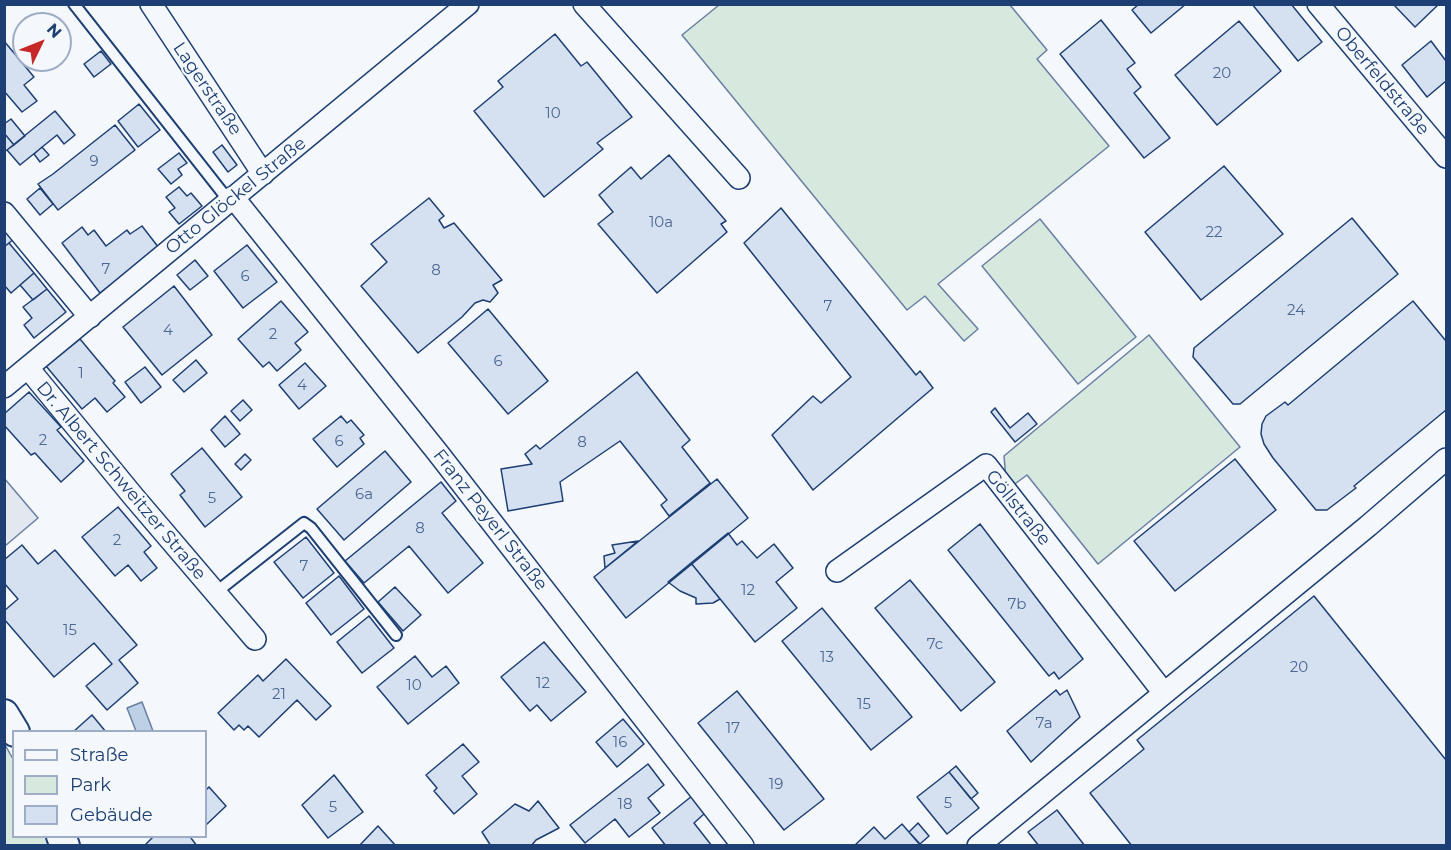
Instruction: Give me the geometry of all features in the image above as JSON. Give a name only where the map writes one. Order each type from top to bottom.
[{"type":"main road","points":[[4,714],[14,730]]},
{"type":"street","name":"Lagerstraße","points":[[151,4],[263,174]]},
{"type":"street","name":"Otto Glöckel Straße","points":[[4,387],[468,4]]},
{"type":"street","points":[[584,4],[739,178]]},
{"type":"street","name":"Oberfeldstraße","points":[[1318,4],[1446,157]]},
{"type":"street","name":"Franz Peyerl Straße","points":[[231,199],[438,453],[743,846]]},
{"type":"street","points":[[4,213],[90,317]]},
{"type":"street","name":"Dr. Albert Schweitzer Straße","points":[[28,368],[255,639]]},
{"type":"street","points":[[978,846],[1368,526],[1446,459]]},
{"type":"street","name":"Göllstraße","points":[[837,570],[986,465],[1164,693]]},
{"type":"lane","points":[[74,4],[231,199]]},
{"type":"lane","name":"Dr. Albert Schweitzer Straße","points":[[215,593],[304,523],[396,635]]},
{"type":"green space","points":[[719,5],[1010,5],[1047,50],[1037,59],[1109,146],[938,284],[978,329],[964,341],[925,296],[907,310],[682,35]]},
{"type":"green space","points":[[1040,219],[1136,337],[1078,384],[982,266]]},
{"type":"green space","points":[[1149,335],[1240,447],[1098,564],[1027,475],[1012,486],[1006,479],[1004,456]]},
{"type":"green space","points":[[4,743],[12,757],[12,838],[48,838],[52,845],[5,845]]},
{"type":"shaded area","points":[[4,478],[38,518],[5,546],[4,546]]},
{"type":"water","points":[[142,702],[153,730],[136,730],[127,708]]},
{"type":"building","points":[[1139,4],[1186,4],[1151,33],[1132,10]]},
{"type":"building","points":[[1252,4],[1291,4],[1322,42],[1298,61]]},
{"type":"building","points":[[1393,4],[1439,4],[1415,27]]},
{"type":"building","points":[[1101,20],[1135,63],[1127,69],[1141,87],[1134,93],[1170,138],[1144,158],[1060,54]]},
{"type":"building","points":[[1239,21],[1281,71],[1217,125],[1175,75]]},
{"type":"building","points":[[555,34],[581,66],[587,62],[632,117],[597,143],[603,149],[544,197],[474,111],[503,87],[498,81]]},
{"type":"building","points":[[4,41],[12,51],[12,72],[30,72],[34,77],[24,85],[37,101],[22,112],[4,91]]},
{"type":"building","points":[[1431,41],[1446,61],[1446,81],[1427,97],[1402,65]]},
{"type":"building","points":[[101,51],[111,64],[94,77],[84,64]]},
{"type":"building","points":[[139,104],[160,130],[138,147],[118,121]]},
{"type":"building","points":[[55,111],[75,135],[64,144],[57,135],[20,165],[7,150]]},
{"type":"building","points":[[11,119],[25,136],[14,145],[4,133],[4,124]]},
{"type":"building","points":[[115,125],[135,150],[58,210],[38,184]]},
{"type":"building","points":[[4,133],[14,145],[4,152]]},
{"type":"building","points":[[222,145],[237,165],[228,172],[213,152]]},
{"type":"building","points":[[42,147],[49,155],[40,162],[34,154]]},
{"type":"building","points":[[179,153],[187,163],[178,169],[182,175],[171,184],[158,169]]},
{"type":"building","points":[[669,155],[726,221],[721,224],[727,232],[657,293],[598,224],[613,212],[599,195],[631,167],[641,179]]},
{"type":"building","points":[[1224,166],[1283,234],[1201,300],[1145,232]]},
{"type":"building","points":[[179,187],[187,196],[191,193],[202,206],[179,224],[169,212],[175,208],[166,197]]},
{"type":"building","points":[[40,188],[53,204],[40,215],[27,199]]},
{"type":"building","points":[[429,198],[444,216],[439,220],[444,228],[454,223],[502,280],[493,285],[498,293],[490,302],[483,300],[475,303],[462,317],[418,353],[361,286],[387,262],[371,244]]},
{"type":"building","points":[[781,208],[916,375],[920,371],[933,388],[813,490],[772,435],[813,396],[821,403],[851,377],[744,243]]},
{"type":"building","points":[[1352,218],[1398,274],[1240,404],[1233,404],[1193,357],[1194,348]]},
{"type":"building","points":[[142,226],[159,248],[100,293],[62,243],[82,227],[88,235],[94,230],[106,246],[127,230],[130,234]]},
{"type":"building","points":[[8,229],[15,238],[4,247],[4,232]]},
{"type":"building","points":[[9,243],[34,273],[11,293],[4,285],[4,247]]},
{"type":"building","points":[[247,245],[277,282],[243,308],[214,271]]},
{"type":"building","points":[[195,260],[208,276],[190,290],[177,275]]},
{"type":"building","points":[[34,273],[47,289],[33,300],[20,285]]},
{"type":"building","points":[[174,286],[212,335],[162,375],[123,327]]},
{"type":"building","points":[[47,289],[66,312],[34,338],[24,325],[32,318],[23,307]]},
{"type":"building","points":[[281,301],[308,332],[295,343],[301,350],[277,371],[269,362],[263,367],[238,339]]},
{"type":"building","points":[[1413,301],[1446,341],[1446,410],[1354,486],[1356,488],[1327,510],[1316,510],[1264,444],[1261,434],[1262,424],[1266,416],[1285,402],[1288,405]]},
{"type":"building","points":[[488,309],[548,381],[508,414],[448,343]]},
{"type":"building","points":[[80,339],[115,381],[113,383],[125,397],[107,412],[95,398],[82,409],[46,366]]},
{"type":"building","points":[[196,360],[207,373],[184,392],[173,380]]},
{"type":"building","points":[[305,363],[326,386],[299,409],[279,385]]},
{"type":"building","points":[[145,367],[161,387],[141,403],[125,382]]},
{"type":"building","points":[[637,372],[690,440],[682,447],[710,483],[669,516],[661,505],[667,500],[620,441],[560,482],[563,501],[508,511],[501,469],[532,464],[525,454],[536,445],[540,449]]},
{"type":"building","points":[[29,392],[61,427],[57,430],[84,461],[61,482],[35,453],[31,455],[4,425],[4,414]]},
{"type":"building","points":[[243,400],[252,410],[240,421],[231,411]]},
{"type":"building","points":[[995,408],[1010,428],[1028,413],[1037,424],[1015,442],[991,412]]},
{"type":"building","points":[[225,416],[240,434],[225,447],[211,430]]},
{"type":"building","points":[[341,416],[347,423],[351,420],[364,435],[360,438],[364,444],[337,467],[313,439]]},
{"type":"building","points":[[202,448],[242,497],[205,527],[180,495],[185,491],[171,474]]},
{"type":"building","points":[[385,451],[411,482],[344,540],[317,509]]},
{"type":"building","points":[[245,454],[251,460],[241,470],[235,464]]},
{"type":"building","points":[[1235,459],[1276,510],[1175,591],[1134,541]]},
{"type":"building","points":[[717,479],[748,518],[626,618],[594,577]]},
{"type":"building","points":[[441,482],[456,501],[442,513],[483,563],[448,593],[409,546],[364,583],[345,561]]},
{"type":"building","points":[[118,507],[151,546],[144,552],[157,568],[141,581],[128,565],[115,576],[82,537]]},
{"type":"building","points":[[980,524],[1083,659],[1059,679],[1054,672],[1049,676],[948,550]]},
{"type":"building","points":[[728,533],[737,545],[742,541],[757,558],[774,544],[793,568],[776,582],[797,608],[755,642],[691,563]]},
{"type":"building","points":[[306,537],[334,573],[303,598],[274,562]]},
{"type":"building","points":[[638,541],[605,568],[604,556],[615,553],[612,545]]},
{"type":"building","points":[[22,545],[38,564],[55,550],[137,645],[119,660],[138,683],[107,710],[86,686],[112,664],[94,643],[54,677],[4,619],[4,611],[18,599],[4,583],[4,560]]},
{"type":"building","points":[[691,563],[720,599],[713,603],[696,604],[696,598],[680,591],[668,582]]},
{"type":"building","points":[[339,576],[364,609],[331,635],[306,603]]},
{"type":"building","points":[[910,580],[995,682],[961,711],[875,608]]},
{"type":"building","points":[[395,587],[421,615],[403,631],[378,602]]},
{"type":"building","points":[[1314,596],[1446,760],[1446,846],[1132,846],[1090,793],[1144,749],[1137,740]]},
{"type":"building","points":[[822,608],[912,717],[871,750],[782,641]]},
{"type":"building","points":[[369,616],[394,648],[362,673],[337,642]]},
{"type":"building","points":[[544,642],[586,692],[551,721],[537,705],[530,711],[501,677]]},
{"type":"building","points":[[415,656],[432,677],[446,666],[459,683],[408,724],[377,687]]},
{"type":"building","points":[[286,659],[331,706],[316,720],[297,700],[259,737],[248,726],[244,730],[239,725],[234,730],[218,713],[258,675],[263,681]]},
{"type":"building","points":[[1056,690],[1060,695],[1067,690],[1080,717],[1031,762],[1007,731]]},
{"type":"building","points":[[737,691],[824,799],[784,830],[698,723]]},
{"type":"building","points":[[92,715],[104,730],[75,730]]},
{"type":"building","points":[[623,719],[644,744],[617,767],[596,742]]},
{"type":"building","points":[[463,744],[479,762],[462,776],[477,794],[454,814],[434,791],[437,788],[426,775]]},
{"type":"building","points":[[648,764],[664,785],[648,798],[660,813],[629,837],[615,819],[585,843],[570,825]]},
{"type":"building","points":[[956,766],[978,793],[971,799],[949,772]]},
{"type":"building","points":[[949,772],[979,808],[947,834],[917,797]]},
{"type":"building","points":[[334,775],[363,812],[328,838],[302,805]]},
{"type":"building","points":[[209,787],[226,806],[207,824],[207,789]]},
{"type":"building","points":[[692,796],[705,813],[694,823],[712,846],[666,846],[652,828]]},
{"type":"building","points":[[538,801],[559,828],[536,840],[531,846],[491,846],[482,832],[515,804],[529,811]]},
{"type":"building","points":[[1057,810],[1085,846],[1039,846],[1028,832]]},
{"type":"building","points":[[918,823],[929,836],[920,844],[909,832]]},
{"type":"building","points":[[902,824],[921,846],[854,846],[874,827],[885,839]]},
{"type":"building","points":[[378,826],[396,846],[359,846]]},
{"type":"building","points":[[152,838],[191,838],[197,846],[148,846],[146,844]]}]
